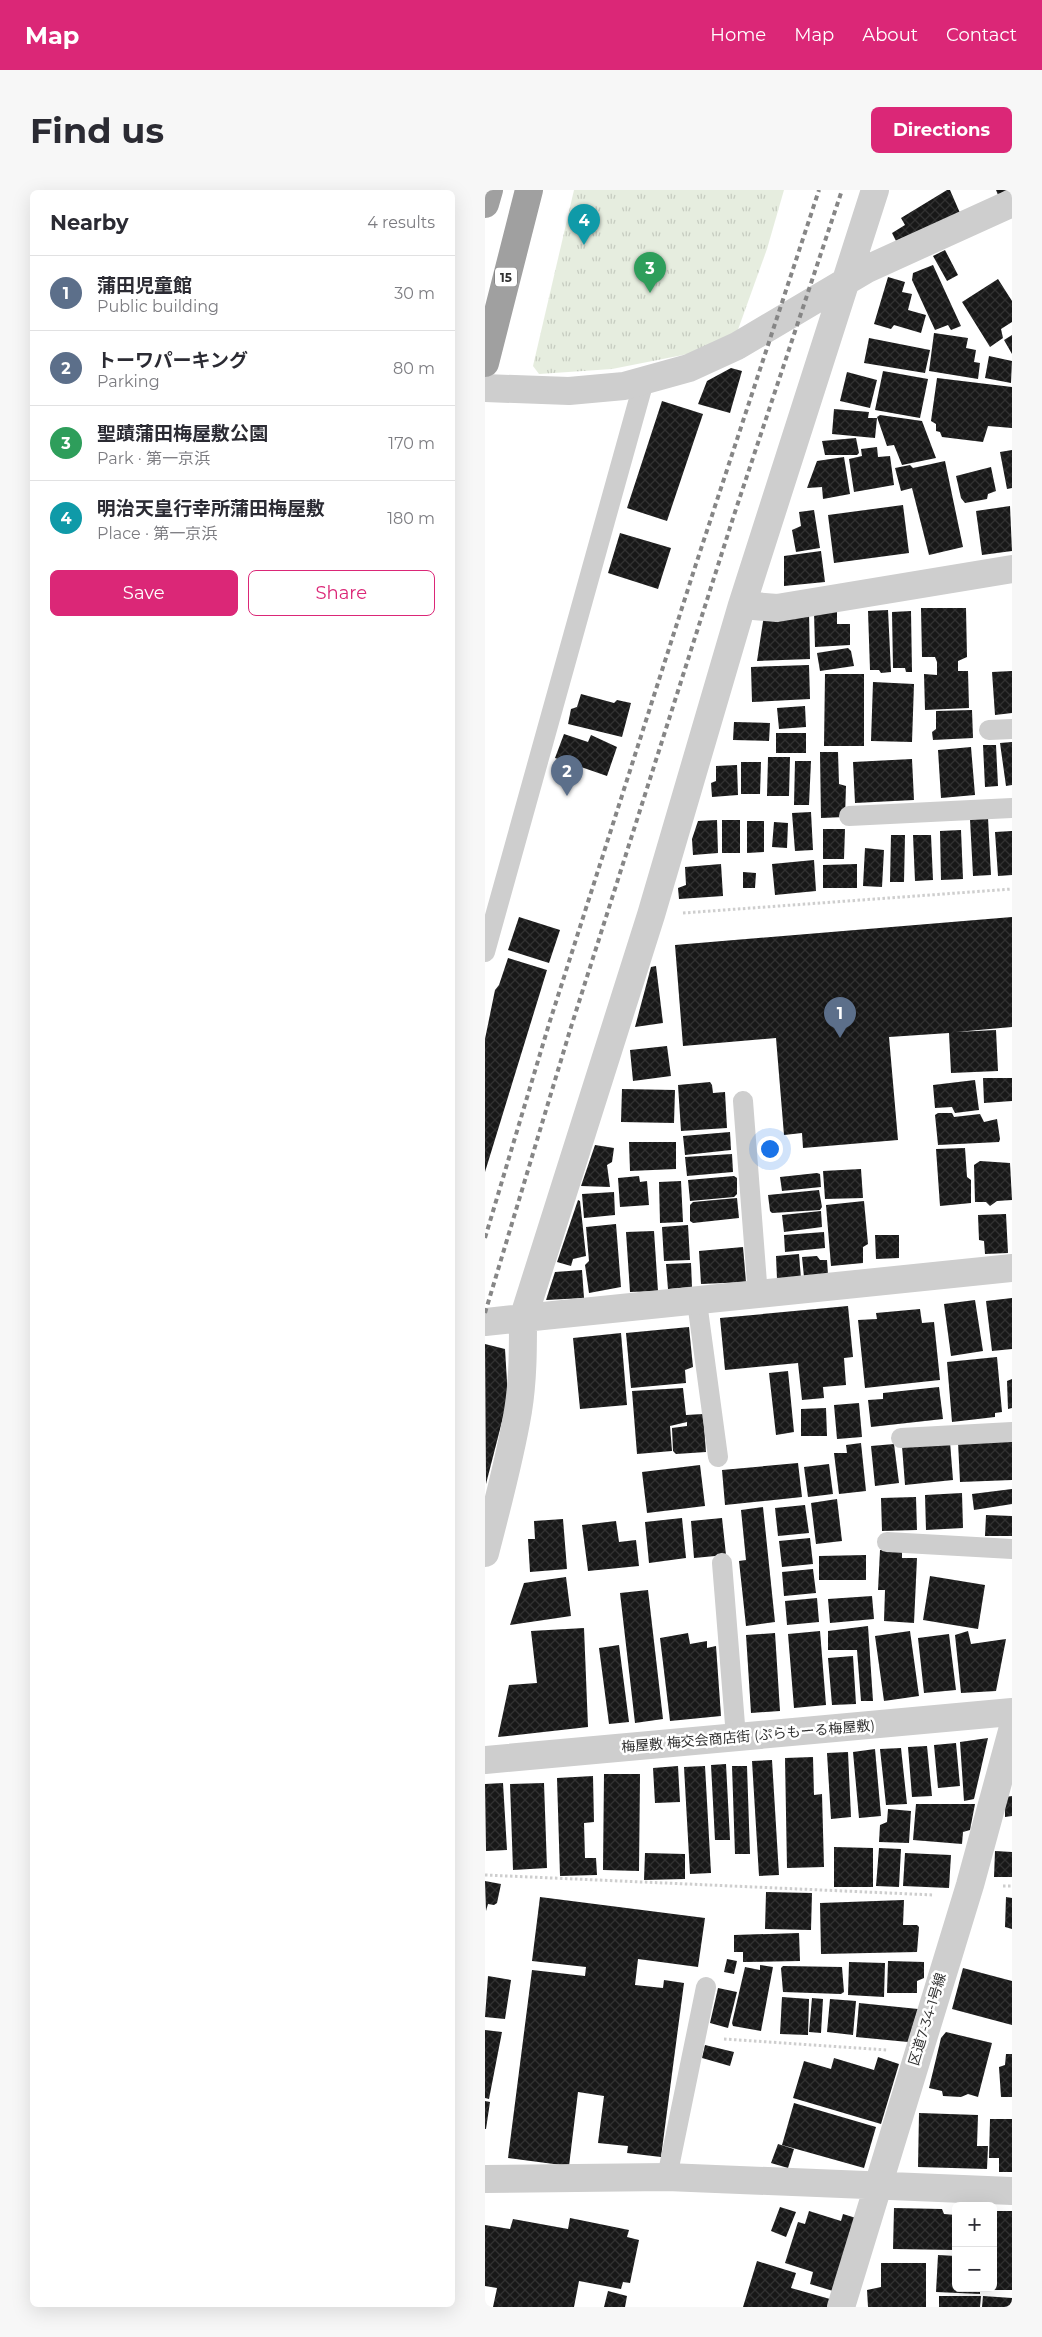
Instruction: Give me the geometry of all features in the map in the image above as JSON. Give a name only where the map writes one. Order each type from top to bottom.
[{"type":"highway","points":[[485,204],[489,190]]},
{"type":"highway","name":"15","points":[[485,363],[529,190]]},
{"type":"street","points":[[485,1553],[518,1410],[523,1366],[523,1319],[651,915],[742,605],[875,190]]},
{"type":"street","points":[[485,388],[569,391],[624,386],[689,368],[737,346],[867,269],[1012,204]]},
{"type":"street","points":[[742,605],[777,608],[1012,569]]},
{"type":"street","points":[[485,1322],[758,1296],[1012,1268]]},
{"type":"street","name":"梅屋敷 梅交会商店街 (ぷらもーる梅屋敷)","points":[[485,1760],[1012,1712]]},
{"type":"street","name":"区道7-34-1号線","points":[[841,2307],[917,2052],[970,1885],[1012,1731]]},
{"type":"street","points":[[485,2180],[667,2177],[1012,2191]]},
{"type":"lane","points":[[485,952],[492,904],[644,382]]},
{"type":"lane","points":[[989,730],[1012,729]]},
{"type":"lane","points":[[849,816],[1012,808]]},
{"type":"lane","points":[[743,1101],[758,1296]]},
{"type":"lane","points":[[697,1302],[718,1457]]},
{"type":"lane","points":[[901,1438],[1012,1432]]},
{"type":"lane","points":[[887,1542],[1012,1549]]},
{"type":"lane","points":[[722,1563],[735,1737]]},
{"type":"lane","points":[[667,2177],[706,1987]]},
{"type":"path","points":[[651,915],[1012,889]]},
{"type":"path","points":[[485,1875],[965,1897]]},
{"type":"path","points":[[696,2037],[917,2052]]},
{"type":"green space","points":[[574,190],[784,190],[767,249],[735,338],[688,354],[612,369],[539,374],[533,366]]},
{"type":"building","points":[[950,190],[960,213],[896,241],[892,233],[905,225],[901,218]]},
{"type":"building","points":[[996,190],[1007,190],[998,195]]},
{"type":"building","points":[[945,250],[958,275],[947,281],[933,256]]},
{"type":"building","points":[[933,265],[961,326],[951,330],[948,325],[935,330],[912,280],[913,273]]},
{"type":"building","points":[[888,277],[905,282],[902,292],[912,294],[908,310],[926,315],[921,333],[894,325],[891,329],[874,324]]},
{"type":"building","points":[[998,279],[1012,301],[1012,322],[1001,329],[1003,338],[990,347],[962,302]]},
{"type":"building","points":[[934,333],[968,338],[966,348],[976,350],[974,362],[980,363],[978,379],[929,371]]},
{"type":"building","points":[[1012,335],[1012,354],[1004,340]]},
{"type":"building","points":[[869,338],[930,350],[925,373],[864,363]]},
{"type":"building","points":[[989,356],[1012,361],[1011,383],[985,378]]},
{"type":"building","points":[[731,368],[742,371],[730,413],[698,404],[707,381]]},
{"type":"building","points":[[883,371],[928,379],[920,418],[875,410]]},
{"type":"building","points":[[847,372],[877,380],[870,408],[840,401]]},
{"type":"building","points":[[937,378],[1012,387],[1012,428],[988,426],[983,442],[942,437],[940,432],[936,431],[936,424],[931,421]]},
{"type":"building","points":[[662,401],[703,414],[667,521],[627,508]]},
{"type":"building","points":[[834,409],[869,412],[868,418],[877,418],[875,438],[832,434]]},
{"type":"building","points":[[880,415],[922,421],[936,458],[902,465],[894,445],[887,446],[877,417]]},
{"type":"building","points":[[856,438],[859,453],[857,455],[825,455],[822,441]]},
{"type":"building","points":[[877,447],[878,457],[890,456],[894,485],[854,492],[849,459],[862,456],[861,449]]},
{"type":"building","points":[[1012,450],[1012,488],[1007,489],[1000,452]]},
{"type":"building","points":[[844,457],[850,494],[823,499],[822,487],[807,488],[817,461]]},
{"type":"building","points":[[945,461],[963,547],[929,555],[912,488],[901,491],[895,468],[910,465],[913,468]]},
{"type":"building","points":[[991,467],[996,491],[988,494],[987,499],[965,503],[961,498],[956,476]]},
{"type":"building","points":[[903,505],[909,553],[834,563],[828,515]]},
{"type":"building","points":[[1010,506],[1012,551],[982,555],[976,511]]},
{"type":"building","points":[[814,510],[820,548],[796,552],[792,530],[801,526],[799,512]]},
{"type":"building","points":[[620,533],[671,548],[658,589],[608,573]]},
{"type":"building","points":[[821,551],[825,582],[784,586],[784,556]]},
{"type":"building","points":[[921,608],[966,608],[967,657],[958,661],[958,671],[968,671],[969,708],[925,710],[924,674],[937,675],[937,662],[935,657],[922,657]]},
{"type":"building","points":[[888,610],[891,672],[881,673],[879,670],[870,670],[868,611]]},
{"type":"building","points":[[837,611],[837,624],[850,624],[850,645],[815,647],[814,612]]},
{"type":"building","points":[[911,611],[912,672],[906,672],[905,668],[893,668],[892,612]]},
{"type":"building","points":[[809,613],[810,659],[757,661],[764,615]]},
{"type":"building","points":[[848,648],[851,651],[854,666],[820,671],[817,653]]},
{"type":"building","points":[[809,665],[810,699],[752,702],[751,667]]},
{"type":"building","points":[[1012,671],[1012,713],[995,715],[992,672]]},
{"type":"building","points":[[825,674],[864,674],[864,746],[824,746]]},
{"type":"building","points":[[873,682],[914,684],[912,742],[871,741]]},
{"type":"building","points":[[581,694],[614,703],[617,700],[631,703],[622,737],[568,724],[571,709],[577,707]]},
{"type":"building","points":[[805,706],[806,727],[779,729],[777,708]]},
{"type":"building","points":[[972,710],[973,738],[933,740],[932,732],[936,729],[936,711]]},
{"type":"building","points":[[734,722],[770,723],[769,741],[733,740]]},
{"type":"building","points":[[776,733],[806,733],[806,753],[776,753]]},
{"type":"building","points":[[564,734],[588,742],[591,735],[617,747],[607,776],[555,758]]},
{"type":"building","points":[[1012,742],[1012,785],[1006,786],[1000,743]]},
{"type":"building","points":[[983,745],[996,745],[998,786],[985,787]]},
{"type":"building","points":[[971,747],[975,795],[941,798],[938,750]]},
{"type":"building","points":[[820,752],[838,752],[839,784],[846,786],[845,817],[821,818]]},
{"type":"building","points":[[768,757],[790,757],[789,796],[767,796]]},
{"type":"building","points":[[912,759],[914,800],[855,803],[853,762]]},
{"type":"building","points":[[795,761],[811,761],[809,805],[794,805]]},
{"type":"building","points":[[741,762],[761,762],[760,794],[741,794]]},
{"type":"building","points":[[737,765],[738,795],[712,797],[711,783],[716,781],[716,766]]},
{"type":"building","points":[[811,812],[813,850],[795,851],[792,813]]},
{"type":"building","points":[[988,818],[991,875],[973,876],[970,819]]},
{"type":"building","points":[[717,820],[718,853],[693,855],[692,839],[698,821]]},
{"type":"building","points":[[722,820],[740,820],[740,853],[722,853]]},
{"type":"building","points":[[747,821],[764,821],[764,852],[747,853]]},
{"type":"building","points":[[774,822],[788,823],[787,848],[772,847]]},
{"type":"building","points":[[823,829],[845,829],[844,859],[823,859]]},
{"type":"building","points":[[961,830],[963,879],[941,880],[940,831]]},
{"type":"building","points":[[1012,831],[1012,875],[998,876],[995,832]]},
{"type":"building","points":[[891,835],[905,835],[904,882],[890,882]]},
{"type":"building","points":[[913,835],[931,835],[933,880],[915,881]]},
{"type":"building","points":[[865,848],[884,850],[882,887],[863,886]]},
{"type":"building","points":[[814,860],[816,891],[775,895],[772,864]]},
{"type":"building","points":[[721,864],[723,896],[679,899],[678,888],[686,885],[685,867]]},
{"type":"building","points":[[857,864],[857,888],[823,888],[823,865]]},
{"type":"building","points":[[743,872],[756,873],[755,888],[743,888]]},
{"type":"building","points":[[519,917],[560,930],[549,963],[508,950]]},
{"type":"building","points":[[1012,917],[1012,1027],[956,1032],[996,1030],[998,1071],[951,1073],[949,1033],[889,1037],[898,1140],[803,1148],[802,1133],[784,1135],[776,1038],[683,1046],[675,945]]},
{"type":"building","points":[[508,958],[547,970],[485,1172],[485,1039],[495,990],[499,985]]},
{"type":"building","points":[[656,966],[663,1023],[635,1027],[651,967]]},
{"type":"building","points":[[667,1046],[671,1076],[633,1081],[630,1050]]},
{"type":"building","points":[[983,1078],[1012,1078],[1012,1101],[984,1103]]},
{"type":"building","points":[[975,1080],[979,1110],[955,1113],[952,1107],[935,1108],[933,1085]]},
{"type":"building","points":[[710,1082],[713,1093],[725,1092],[727,1128],[681,1131],[678,1085]]},
{"type":"building","points":[[622,1089],[675,1090],[674,1123],[621,1122]]},
{"type":"building","points":[[938,1113],[952,1113],[954,1117],[980,1114],[984,1122],[997,1119],[999,1142],[938,1145],[935,1115]]},
{"type":"building","points":[[730,1132],[731,1150],[685,1155],[683,1136]]},
{"type":"building","points":[[629,1142],[676,1142],[676,1169],[630,1171]]},
{"type":"building","points":[[595,1145],[614,1148],[612,1162],[607,1165],[610,1187],[581,1186]]},
{"type":"building","points":[[965,1148],[967,1177],[971,1180],[971,1203],[940,1206],[936,1149]]},
{"type":"building","points":[[732,1154],[733,1172],[687,1176],[685,1157]]},
{"type":"building","points":[[980,1161],[1010,1163],[1012,1200],[997,1201],[990,1206],[986,1202],[975,1202],[974,1165]]},
{"type":"building","points":[[861,1169],[863,1198],[825,1199],[823,1171]]},
{"type":"building","points":[[820,1174],[821,1187],[782,1191],[780,1177]]},
{"type":"building","points":[[639,1176],[640,1182],[647,1181],[649,1205],[620,1207],[618,1178]]},
{"type":"building","points":[[734,1176],[737,1178],[737,1194],[734,1197],[690,1201],[688,1180]]},
{"type":"building","points":[[681,1181],[683,1222],[660,1223],[659,1182]]},
{"type":"building","points":[[819,1190],[822,1207],[820,1210],[772,1213],[770,1211],[768,1195]]},
{"type":"building","points":[[614,1192],[615,1215],[584,1218],[582,1194]]},
{"type":"building","points":[[737,1198],[739,1218],[693,1223],[690,1221],[690,1205],[693,1202]]},
{"type":"building","points":[[578,1200],[580,1201],[586,1256],[573,1259],[571,1266],[557,1262]]},
{"type":"building","points":[[864,1201],[868,1244],[863,1247],[863,1263],[831,1266],[826,1205]]},
{"type":"building","points":[[821,1211],[822,1227],[784,1232],[782,1215]]},
{"type":"building","points":[[1006,1214],[1008,1253],[985,1254],[984,1241],[979,1240],[978,1215]]},
{"type":"building","points":[[616,1224],[621,1287],[589,1293],[585,1265],[589,1261],[586,1227]]},
{"type":"building","points":[[688,1225],[690,1260],[664,1261],[662,1227]]},
{"type":"building","points":[[654,1231],[658,1291],[630,1292],[626,1232]]},
{"type":"building","points":[[824,1232],[825,1248],[785,1252],[784,1235]]},
{"type":"building","points":[[875,1235],[899,1235],[899,1258],[876,1259]]},
{"type":"building","points":[[743,1247],[746,1282],[701,1284],[699,1251]]},
{"type":"building","points":[[799,1254],[801,1278],[777,1279],[776,1256]]},
{"type":"building","points":[[817,1256],[820,1260],[827,1260],[828,1275],[804,1277],[802,1257]]},
{"type":"building","points":[[691,1263],[692,1287],[668,1289],[666,1264]]},
{"type":"building","points":[[582,1270],[584,1298],[546,1300],[555,1272]]},
{"type":"building","points":[[1012,1298],[1012,1349],[992,1351],[986,1301]]},
{"type":"building","points":[[975,1300],[983,1351],[951,1356],[944,1304]]},
{"type":"building","points":[[848,1306],[853,1357],[844,1358],[846,1385],[823,1387],[824,1398],[802,1400],[798,1363],[725,1370],[720,1318]]},
{"type":"building","points":[[920,1309],[922,1323],[934,1322],[940,1380],[865,1388],[858,1320],[877,1319],[876,1313]]},
{"type":"building","points":[[689,1327],[693,1367],[685,1370],[686,1383],[631,1388],[626,1333]]},
{"type":"building","points":[[621,1333],[627,1405],[580,1409],[573,1338]]},
{"type":"building","points":[[485,1344],[505,1349],[508,1398],[486,1484]]},
{"type":"building","points":[[997,1357],[1002,1412],[995,1413],[995,1417],[952,1422],[947,1362]]},
{"type":"building","points":[[788,1371],[794,1432],[776,1435],[769,1373]]},
{"type":"building","points":[[1012,1379],[1012,1408],[1008,1409],[1007,1381]]},
{"type":"building","points":[[939,1387],[943,1419],[871,1427],[868,1400],[883,1399],[883,1393]]},
{"type":"building","points":[[683,1388],[686,1415],[703,1414],[706,1452],[676,1454],[673,1451],[672,1428],[687,1426],[687,1422],[670,1426],[672,1451],[637,1454],[632,1391]]},
{"type":"building","points":[[859,1403],[862,1437],[837,1439],[834,1405]]},
{"type":"building","points":[[826,1408],[827,1436],[801,1436],[801,1409]]},
{"type":"building","points":[[1012,1439],[1012,1480],[960,1482],[958,1442]]},
{"type":"building","points":[[950,1442],[953,1480],[905,1485],[902,1446]]},
{"type":"building","points":[[861,1443],[866,1491],[839,1494],[834,1453],[847,1453],[846,1445]]},
{"type":"building","points":[[894,1444],[899,1483],[875,1486],[871,1446]]},
{"type":"building","points":[[798,1463],[802,1497],[725,1505],[722,1470]]},
{"type":"building","points":[[829,1464],[833,1494],[808,1497],[804,1467]]},
{"type":"building","points":[[700,1465],[705,1506],[647,1513],[642,1472]]},
{"type":"building","points":[[1012,1489],[1012,1504],[974,1510],[972,1494]]},
{"type":"building","points":[[962,1493],[963,1528],[926,1530],[925,1495]]},
{"type":"building","points":[[916,1497],[917,1530],[882,1531],[881,1498]]},
{"type":"building","points":[[837,1499],[842,1541],[816,1544],[811,1503]]},
{"type":"building","points":[[805,1505],[809,1533],[778,1536],[775,1508]]},
{"type":"building","points":[[763,1507],[775,1622],[746,1626],[739,1561],[746,1560],[741,1510]]},
{"type":"building","points":[[986,1515],[1012,1516],[1012,1536],[985,1536]]},
{"type":"building","points":[[682,1518],[686,1558],[649,1563],[645,1522]]},
{"type":"building","points":[[722,1518],[726,1555],[694,1558],[691,1521]]},
{"type":"building","points":[[563,1519],[567,1569],[530,1572],[528,1539],[535,1539],[534,1521]]},
{"type":"building","points":[[616,1521],[619,1542],[636,1540],[639,1566],[588,1571],[582,1525]]},
{"type":"building","points":[[810,1538],[813,1564],[782,1567],[779,1541]]},
{"type":"building","points":[[880,1550],[902,1551],[902,1558],[917,1558],[914,1623],[884,1621],[885,1590],[878,1590]]},
{"type":"building","points":[[866,1555],[866,1580],[819,1580],[819,1556]]},
{"type":"building","points":[[813,1569],[816,1593],[784,1596],[782,1572]]},
{"type":"building","points":[[930,1576],[985,1585],[978,1629],[923,1620]]},
{"type":"building","points":[[566,1577],[571,1616],[510,1625],[524,1583]]},
{"type":"building","points":[[648,1590],[663,1719],[635,1723],[620,1593]]},
{"type":"building","points":[[872,1596],[874,1619],[830,1623],[828,1599]]},
{"type":"building","points":[[817,1598],[819,1622],[787,1625],[785,1601]]},
{"type":"building","points":[[868,1626],[873,1701],[861,1701],[857,1650],[828,1650],[828,1631]]},
{"type":"building","points":[[584,1628],[588,1727],[498,1737],[509,1685],[537,1683],[531,1631]]},
{"type":"building","points":[[820,1631],[826,1705],[794,1708],[788,1634]]},
{"type":"building","points":[[910,1631],[919,1696],[884,1701],[875,1636]]},
{"type":"building","points":[[968,1631],[971,1644],[1006,1639],[996,1691],[961,1693],[955,1635]]},
{"type":"building","points":[[688,1633],[690,1644],[707,1641],[707,1648],[716,1646],[721,1716],[670,1721],[660,1638]]},
{"type":"building","points":[[775,1633],[780,1711],[751,1713],[746,1635]]},
{"type":"building","points":[[949,1634],[956,1690],[924,1693],[918,1638]]},
{"type":"building","points":[[619,1645],[629,1722],[609,1724],[599,1648]]},
{"type":"building","points":[[853,1656],[856,1704],[832,1705],[828,1658]]},
{"type":"building","points":[[988,1738],[974,1799],[964,1801],[960,1742]]},
{"type":"building","points":[[956,1743],[960,1786],[938,1788],[934,1745]]},
{"type":"building","points":[[927,1746],[932,1796],[912,1797],[908,1747]]},
{"type":"building","points":[[901,1748],[907,1804],[886,1805],[880,1749]]},
{"type":"building","points":[[875,1749],[881,1816],[859,1818],[853,1752]]},
{"type":"building","points":[[848,1752],[851,1817],[831,1819],[827,1753]]},
{"type":"building","points":[[813,1757],[814,1795],[822,1794],[824,1867],[787,1868],[785,1758]]},
{"type":"building","points":[[772,1760],[779,1875],[759,1876],[752,1761]]},
{"type":"building","points":[[726,1764],[730,1840],[715,1840],[711,1765]]},
{"type":"building","points":[[678,1766],[680,1802],[655,1803],[653,1768]]},
{"type":"building","points":[[705,1766],[711,1873],[690,1874],[684,1767]]},
{"type":"building","points":[[732,1766],[747,1766],[750,1854],[735,1854]]},
{"type":"building","points":[[604,1774],[640,1774],[639,1871],[603,1870]]},
{"type":"building","points":[[593,1776],[594,1822],[584,1823],[585,1858],[596,1858],[597,1875],[560,1876],[557,1778]]},
{"type":"building","points":[[503,1783],[507,1850],[486,1851],[485,1784]]},
{"type":"building","points":[[544,1783],[547,1868],[513,1870],[510,1784]]},
{"type":"building","points":[[1012,1796],[1012,1816],[1005,1817],[1005,1797]]},
{"type":"building","points":[[916,1804],[975,1804],[970,1830],[963,1832],[962,1844],[913,1840]]},
{"type":"building","points":[[888,1809],[911,1811],[909,1843],[879,1842],[880,1825],[887,1822]]},
{"type":"building","points":[[834,1847],[873,1848],[873,1887],[834,1887]]},
{"type":"building","points":[[879,1848],[901,1849],[899,1887],[876,1886]]},
{"type":"building","points":[[995,1851],[1012,1852],[1012,1877],[994,1877]]},
{"type":"building","points":[[645,1853],[685,1854],[685,1879],[644,1880]]},
{"type":"building","points":[[905,1853],[951,1855],[949,1888],[903,1886]]},
{"type":"building","points":[[485,1881],[501,1884],[497,1903],[494,1905],[488,1904],[486,1911]]},
{"type":"building","points":[[766,1892],[812,1893],[811,1930],[765,1929]]},
{"type":"building","points":[[540,1897],[705,1918],[698,1967],[638,1959],[635,1985],[663,1988],[664,1980],[684,1983],[661,2157],[627,2153],[628,2146],[598,2143],[604,2096],[578,2092],[569,2166],[508,2158],[532,1970],[585,1976],[586,1967],[532,1961]]},
{"type":"building","points":[[1006,1897],[1012,1898],[1012,1929],[1005,1927]]},
{"type":"building","points":[[904,1900],[903,1925],[917,1925],[919,1927],[917,1952],[821,1954],[820,1903]]},
{"type":"building","points":[[799,1933],[800,1961],[743,1962],[743,1952],[734,1952],[734,1935]]},
{"type":"building","points":[[727,1959],[737,1961],[734,1974],[724,1972]]},
{"type":"building","points":[[888,1961],[924,1962],[924,1978],[917,1981],[917,1993],[887,1993]]},
{"type":"building","points":[[849,1962],[885,1963],[884,1997],[848,1995]]},
{"type":"building","points":[[760,1965],[773,1967],[761,2031],[733,2026],[732,2023],[745,1967],[760,1970]]},
{"type":"building","points":[[783,1966],[842,1967],[844,1992],[841,1994],[783,1992],[781,1968]]},
{"type":"building","points":[[963,1968],[1012,1981],[1012,2025],[952,2009]]},
{"type":"building","points":[[488,1976],[511,1980],[505,2019],[485,2017]]},
{"type":"building","points":[[718,1988],[737,1992],[728,2028],[710,2023]]},
{"type":"building","points":[[782,1997],[809,1999],[808,2035],[780,2034]]},
{"type":"building","points":[[812,1998],[823,1999],[821,2033],[809,2032]]},
{"type":"building","points":[[830,1999],[856,2001],[853,2035],[827,2032]]},
{"type":"building","points":[[859,2003],[918,2009],[908,2042],[856,2037]]},
{"type":"building","points":[[485,2030],[502,2032],[489,2099],[485,2098]]},
{"type":"building","points":[[946,2032],[992,2043],[978,2097],[968,2094],[961,2097],[943,2096],[942,2091],[929,2088],[941,2038]]},
{"type":"building","points":[[705,2045],[734,2052],[730,2066],[702,2058]]},
{"type":"building","points":[[1006,2054],[1012,2054],[1012,2097],[1001,2097],[999,2067],[1005,2065]]},
{"type":"building","points":[[878,2057],[899,2064],[881,2124],[793,2098],[804,2061],[831,2069],[834,2058],[874,2070]]},
{"type":"building","points":[[485,2101],[490,2102],[486,2129],[485,2129]]},
{"type":"building","points":[[794,2103],[876,2127],[864,2168],[782,2145]]},
{"type":"building","points":[[919,2113],[978,2115],[977,2146],[988,2146],[987,2169],[918,2167]]},
{"type":"building","points":[[990,2119],[1012,2119],[1012,2172],[999,2172],[999,2158],[989,2158]]},
{"type":"building","points":[[778,2144],[794,2149],[788,2168],[771,2163]]},
{"type":"building","points":[[780,2207],[796,2212],[786,2237],[771,2231]]},
{"type":"building","points":[[894,2208],[942,2209],[944,2214],[952,2215],[952,2250],[893,2249]]},
{"type":"building","points":[[809,2211],[841,2221],[843,2214],[856,2218],[833,2291],[810,2284],[813,2272],[785,2263],[798,2222],[805,2224]]},
{"type":"building","points":[[997,2211],[1012,2211],[1012,2290],[997,2290]]},
{"type":"building","points":[[570,2218],[629,2230],[627,2237],[639,2240],[630,2283],[623,2282],[621,2289],[579,2281],[574,2307],[493,2307],[497,2288],[485,2286],[485,2225],[510,2229],[513,2219],[568,2229]]},
{"type":"building","points":[[938,2255],[952,2256],[952,2292],[980,2292],[980,2294],[936,2292]]},
{"type":"building","points":[[757,2261],[796,2273],[791,2288],[830,2299],[828,2307],[743,2307]]},
{"type":"building","points":[[881,2263],[926,2263],[926,2307],[868,2307],[867,2290],[881,2287]]},
{"type":"building","points":[[608,2291],[627,2296],[625,2307],[604,2307]]},
{"type":"building","points":[[939,2296],[981,2296],[980,2307],[939,2307]]},
{"type":"building","points":[[983,2296],[1012,2298],[1012,2307],[982,2307]]},
{"type":"railway","points":[[485,1238],[549,1024],[696,564],[819,190]]},
{"type":"railway","points":[[485,1313],[571,1027],[734,515],[842,190]]},
{"type":"place","name":"明治天皇行幸所蒲田梅屋敷","points":[[584,245]]},
{"type":"place","name":"聖蹟蒲田梅屋敷公園","points":[[650,293]]},
{"type":"place","name":"トーワパーキング","points":[[567,796]]},
{"type":"place","name":"蒲田児童館","points":[[840,1038]]}]
